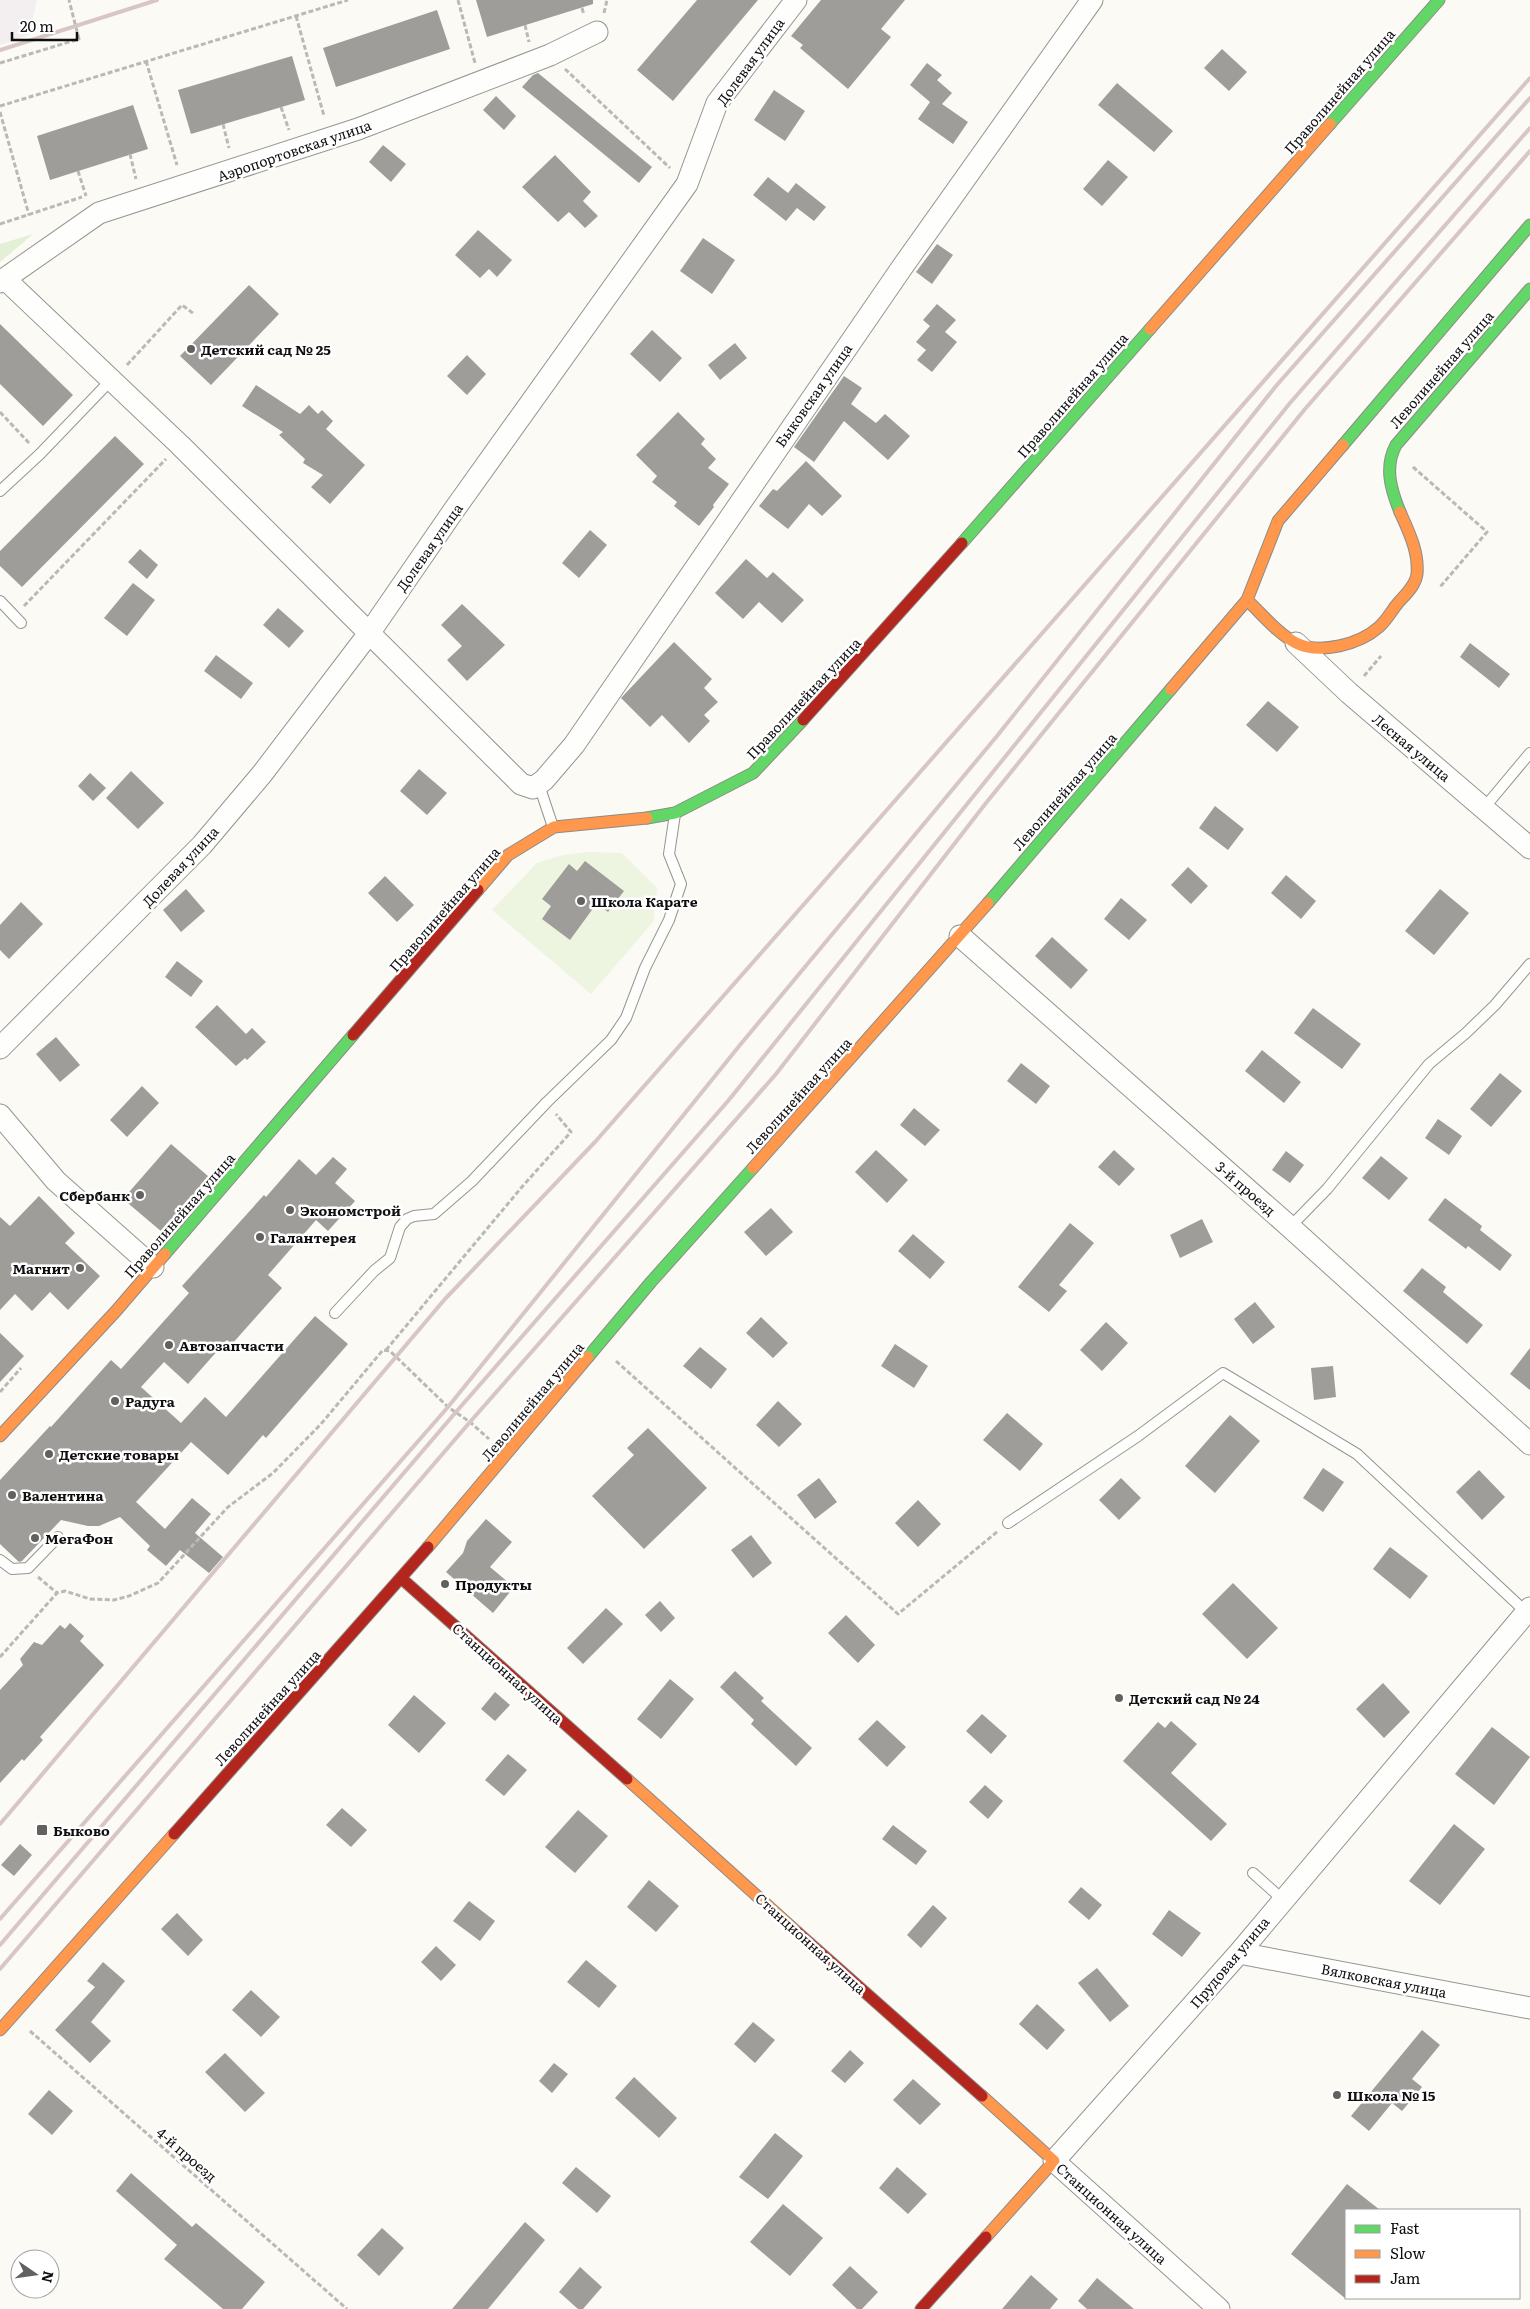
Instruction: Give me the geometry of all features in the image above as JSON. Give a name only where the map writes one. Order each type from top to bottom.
[{"type":"main road","name":"Праволинейная улица","points":[[0,1436],[116,1311],[508,855],[554,828],[636,820],[675,813],[753,773],[814,709],[1439,0]]},
{"type":"main road","name":"Леволинейная улица","points":[[0,2030],[401,1578],[651,1282],[960,936],[1247,600],[1278,521],[1530,225]]},
{"type":"main road","name":"Леволинейная улица","points":[[1296,643],[1317,647],[1335,647],[1356,640],[1379,627],[1417,578],[1417,549],[1409,528],[1396,507],[1390,481],[1391,456],[1400,439],[1530,289]]},
{"type":"main road","points":[[1247,600],[1296,643]]},
{"type":"main road","name":"Станционная улица","points":[[401,1578],[1054,2161]]},
{"type":"main road","name":"Прудовая улица","points":[[921,2309],[1054,2161]]},
{"type":"street","name":"Долевая улица","points":[[0,1048],[202,845],[262,774],[370,632],[454,510],[686,184],[717,103],[796,0]]},
{"type":"street","name":"Быковская улица","points":[[536,786],[574,745],[903,266],[1092,0]]},
{"type":"street","name":"Аэропортовская улица","points":[[2,281],[99,213],[358,129],[550,55],[597,32]]},
{"type":"street","points":[[2,281],[180,444],[521,784],[536,786]]},
{"type":"street","name":"Лесная улица","points":[[1296,643],[1343,688],[1530,848]]},
{"type":"street","name":"3-й проезд","points":[[960,936],[1290,1227],[1530,1444]]},
{"type":"street","points":[[0,1115],[56,1181],[153,1267]]},
{"type":"street","name":"Прудовая улица","points":[[1054,2161],[1239,1953],[1282,1899],[1528,1610]]},
{"type":"street","name":"Вялковская улица","points":[[1239,1953],[1530,2008]]},
{"type":"street","name":"Станционная улица","points":[[1054,2161],[1219,2309]]},
{"type":"lane","points":[[0,491],[40,454],[111,380]]},
{"type":"lane","points":[[0,602],[18,619]]},
{"type":"lane","points":[[1484,808],[1530,754]]},
{"type":"lane","points":[[536,786],[554,828]]},
{"type":"lane","points":[[335,1313],[374,1271],[390,1258],[400,1227],[406,1219],[414,1216],[434,1214],[472,1181],[616,1033],[626,1018],[645,968],[669,920],[680,884],[669,854],[675,813]]},
{"type":"lane","points":[[1290,1227],[1327,1189],[1429,1064],[1466,1033],[1495,1005],[1530,964]]},
{"type":"lane","points":[[1008,1522],[1138,1436],[1223,1374],[1357,1454],[1528,1610]]},
{"type":"lane","points":[[0,1560],[12,1569],[28,1568],[58,1537]]},
{"type":"lane","points":[[1254,1873],[1282,1899]]},
{"type":"path","points":[[0,63],[80,39],[69,0]]},
{"type":"path","points":[[0,106],[348,0]]},
{"type":"path","points":[[458,0],[476,66]]},
{"type":"path","points":[[296,16],[324,116]]},
{"type":"path","points":[[550,55],[686,184]]},
{"type":"path","points":[[146,61],[177,165]]},
{"type":"path","points":[[0,112],[29,215]]},
{"type":"path","points":[[130,154],[136,179]]},
{"type":"path","points":[[78,171],[86,196]]},
{"type":"path","points":[[111,380],[124,370],[182,305],[194,314]]},
{"type":"path","points":[[0,412],[40,454]]},
{"type":"path","points":[[18,619],[180,444]]},
{"type":"path","points":[[1411,459],[1412,466],[1488,532],[1436,593]]},
{"type":"path","points":[[1364,676],[1383,653]]},
{"type":"path","points":[[0,1657],[57,1593],[65,1591],[90,1599],[114,1600],[130,1596],[158,1583],[228,1507],[273,1473],[321,1424],[379,1353],[386,1350],[521,1188],[571,1132],[547,1102]]},
{"type":"path","points":[[598,1345],[898,1614],[1008,1522]]},
{"type":"path","points":[[386,1350],[390,1351],[448,1407],[470,1422],[506,1454]]},
{"type":"path","points":[[0,1392],[21,1368]]},
{"type":"path","points":[[28,1568],[57,1593]]},
{"type":"path","name":"4-й проезд","points":[[12,2016],[347,2309]]},
{"type":"shaded area","points":[[0,0],[37,0],[29,35],[0,45]]},
{"type":"green space","points":[[33,234],[0,262],[0,244]]},
{"type":"green space","points":[[589,852],[622,853],[657,888],[653,922],[591,994],[492,910],[537,863],[563,855]]},
{"type":"building","points":[[476,0],[593,0],[593,4],[487,37]]},
{"type":"building","points":[[697,0],[758,0],[673,101],[637,70]]},
{"type":"building","points":[[821,0],[905,0],[881,29],[891,37],[848,89],[800,48],[803,45],[791,36]]},
{"type":"building","points":[[437,10],[450,49],[336,87],[323,48]]},
{"type":"building","points":[[1222,49],[1247,72],[1229,91],[1204,68]]},
{"type":"building","points":[[292,56],[305,100],[191,134],[178,90]]},
{"type":"building","points":[[927,63],[942,75],[937,80],[952,93],[942,104],[968,122],[953,144],[918,119],[930,102],[910,85]]},
{"type":"building","points":[[538,73],[652,167],[639,183],[522,87],[533,75]]},
{"type":"building","points":[[1117,83],[1173,131],[1154,152],[1098,105]]},
{"type":"building","points":[[774,90],[805,111],[785,141],[754,120]]},
{"type":"building","points":[[496,96],[516,116],[504,130],[483,110]]},
{"type":"building","points":[[133,105],[148,149],[50,180],[37,136]]},
{"type":"building","points":[[383,145],[406,164],[391,182],[369,162]]},
{"type":"building","points":[[555,155],[591,192],[583,201],[598,216],[585,228],[569,212],[558,222],[522,187]]},
{"type":"building","points":[[1108,160],[1128,177],[1102,206],[1083,189]]},
{"type":"building","points":[[768,177],[788,193],[796,183],[826,207],[814,221],[797,208],[786,221],[753,195]]},
{"type":"building","points":[[478,230],[512,260],[497,277],[489,269],[480,278],[455,255]]},
{"type":"building","points":[[703,238],[735,260],[712,294],[680,271]]},
{"type":"building","points":[[937,244],[953,255],[932,284],[916,272]]},
{"type":"building","points":[[249,285],[279,314],[211,385],[180,356]]},
{"type":"building","points":[[937,304],[956,320],[945,332],[957,342],[932,372],[917,360],[926,350],[916,342],[930,326],[923,320]]},
{"type":"building","points":[[0,324],[73,395],[43,426],[0,384]]},
{"type":"building","points":[[652,330],[682,358],[660,382],[630,354]]},
{"type":"building","points":[[735,343],[747,358],[720,380],[708,365]]},
{"type":"building","points":[[467,355],[486,374],[467,395],[447,376]]},
{"type":"building","points":[[844,376],[862,388],[851,404],[876,423],[885,414],[910,436],[888,460],[844,421],[814,462],[794,447]]},
{"type":"building","points":[[256,385],[300,414],[309,405],[318,414],[322,410],[333,421],[326,429],[365,465],[330,504],[311,487],[323,475],[303,463],[305,459],[279,435],[283,432],[242,406]]},
{"type":"building","points":[[678,412],[705,439],[701,444],[716,459],[708,468],[729,484],[699,526],[674,506],[677,502],[652,482],[657,476],[636,455]]},
{"type":"building","points":[[115,436],[144,464],[22,587],[0,566],[0,551]]},
{"type":"building","points":[[806,461],[842,496],[822,516],[809,504],[788,529],[759,506],[773,489],[777,491]]},
{"type":"building","points":[[590,530],[607,545],[579,578],[562,563]]},
{"type":"building","points":[[140,549],[158,565],[147,579],[128,562]]},
{"type":"building","points":[[746,559],[767,578],[773,572],[804,600],[782,623],[759,602],[743,619],[715,593]]},
{"type":"building","points":[[133,583],[155,600],[127,636],[104,618]]},
{"type":"building","points":[[462,604],[505,645],[467,681],[447,660],[462,646],[441,625]]},
{"type":"building","points":[[278,608],[304,631],[289,648],[263,625]]},
{"type":"building","points":[[674,642],[712,679],[704,688],[718,702],[704,715],[710,721],[689,743],[662,715],[650,727],[621,698]]},
{"type":"building","points":[[1470,643],[1510,674],[1499,688],[1460,657]]},
{"type":"building","points":[[216,655],[253,683],[241,699],[204,671]]},
{"type":"building","points":[[1268,701],[1299,727],[1277,752],[1246,725]]},
{"type":"building","points":[[419,769],[447,793],[427,815],[400,791]]},
{"type":"building","points":[[131,771],[164,803],[138,829],[106,798]]},
{"type":"building","points":[[90,773],[106,788],[93,801],[78,786]]},
{"type":"building","points":[[1215,806],[1244,829],[1228,850],[1199,828]]},
{"type":"building","name":"Школа Карате","points":[[585,861],[624,891],[608,912],[597,903],[570,940],[542,919],[551,906],[542,899],[569,864],[577,871]]},
{"type":"building","points":[[1188,867],[1208,886],[1191,904],[1171,885]]},
{"type":"building","points":[[1286,875],[1316,901],[1301,919],[1271,893]]},
{"type":"building","points":[[385,876],[414,905],[397,922],[368,893]]},
{"type":"building","points":[[186,889],[205,911],[181,932],[163,910]]},
{"type":"building","points":[[1440,889],[1469,913],[1434,955],[1405,931]]},
{"type":"building","points":[[1121,898],[1147,920],[1129,940],[1104,919]]},
{"type":"building","points":[[21,902],[43,924],[9,959],[0,950],[0,925]]},
{"type":"building","points":[[1052,937],[1088,970],[1071,989],[1035,956]]},
{"type":"building","points":[[177,961],[203,981],[191,997],[165,977]]},
{"type":"building","points":[[217,1005],[246,1034],[252,1028],[266,1042],[247,1060],[245,1058],[236,1066],[195,1027]]},
{"type":"building","points":[[1313,1008],[1361,1044],[1342,1069],[1294,1033]]},
{"type":"building","points":[[56,1037],[80,1065],[60,1082],[36,1054]]},
{"type":"building","points":[[1262,1050],[1301,1082],[1284,1103],[1245,1071]]},
{"type":"building","points":[[1021,1063],[1050,1086],[1036,1104],[1007,1081]]},
{"type":"building","points":[[1500,1073],[1522,1091],[1491,1127],[1470,1109]]},
{"type":"building","points":[[142,1086],[159,1103],[127,1137],[110,1120]]},
{"type":"building","points":[[914,1108],[940,1130],[925,1146],[900,1125]]},
{"type":"building","points":[[1438,1119],[1462,1136],[1449,1155],[1425,1138]]},
{"type":"building","points":[[171,1144],[209,1177],[162,1232],[123,1199]]},
{"type":"building","points":[[876,1150],[908,1180],[887,1203],[855,1172]]},
{"type":"building","points":[[1114,1150],[1135,1169],[1119,1186],[1098,1167]]},
{"type":"building","points":[[1286,1151],[1304,1165],[1290,1183],[1272,1170]]},
{"type":"building","points":[[1381,1156],[1408,1178],[1389,1200],[1362,1178]]},
{"type":"building","points":[[333,1157],[347,1169],[335,1183],[355,1201],[328,1231],[316,1220],[268,1275],[282,1288],[232,1344],[227,1340],[188,1384],[164,1362],[141,1387],[181,1423],[205,1397],[226,1417],[315,1316],[348,1344],[266,1438],[263,1435],[228,1475],[191,1442],[136,1502],[165,1529],[192,1498],[211,1514],[195,1533],[223,1557],[209,1573],[180,1550],[166,1566],[147,1550],[150,1546],[120,1517],[99,1526],[88,1526],[61,1520],[19,1562],[0,1544],[0,1480],[111,1360],[121,1369],[189,1293],[182,1286],[299,1159],[316,1175]]},
{"type":"building","points":[[39,1196],[75,1233],[65,1243],[100,1276],[68,1310],[50,1292],[32,1311],[15,1294],[0,1310],[0,1217],[10,1226]]},
{"type":"building","points":[[1445,1198],[1482,1226],[1480,1230],[1512,1255],[1500,1271],[1468,1246],[1466,1249],[1428,1220]]},
{"type":"building","points":[[771,1208],[793,1232],[766,1256],[744,1232]]},
{"type":"building","points":[[1202,1219],[1213,1242],[1180,1258],[1170,1235]]},
{"type":"building","points":[[1070,1223],[1094,1243],[1059,1285],[1067,1291],[1049,1312],[1018,1287]]},
{"type":"building","points":[[913,1234],[945,1262],[930,1279],[898,1251]]},
{"type":"building","points":[[1422,1268],[1446,1287],[1443,1292],[1483,1325],[1467,1344],[1403,1291]]},
{"type":"building","points":[[1255,1302],[1275,1327],[1253,1344],[1234,1319]]},
{"type":"building","points":[[761,1317],[788,1343],[773,1358],[746,1333]]},
{"type":"building","points":[[1106,1322],[1128,1343],[1102,1371],[1080,1350]]},
{"type":"building","points":[[0,1333],[24,1356],[0,1382]]},
{"type":"building","points":[[895,1344],[928,1366],[914,1388],[881,1366]]},
{"type":"building","points":[[700,1347],[727,1369],[711,1389],[683,1366]]},
{"type":"building","points":[[1530,1348],[1530,1390],[1510,1374]]},
{"type":"building","points":[[1333,1366],[1336,1397],[1314,1400],[1311,1368]]},
{"type":"building","points":[[778,1401],[802,1424],[779,1447],[756,1425]]},
{"type":"building","points":[[1007,1413],[1043,1444],[1020,1471],[983,1440]]},
{"type":"building","points":[[1230,1415],[1260,1441],[1215,1493],[1185,1466]]},
{"type":"building","points":[[648,1428],[707,1488],[644,1549],[592,1496],[634,1455],[627,1448]]},
{"type":"building","points":[[1323,1468],[1344,1482],[1323,1512],[1303,1498]]},
{"type":"building","points":[[1479,1470],[1505,1497],[1482,1520],[1456,1492]]},
{"type":"building","points":[[819,1478],[837,1502],[815,1519],[797,1495]]},
{"type":"building","points":[[1121,1478],[1141,1498],[1119,1520],[1099,1500]]},
{"type":"building","points":[[918,1500],[941,1524],[918,1547],[895,1523]]},
{"type":"building","points":[[486,1519],[512,1542],[490,1567],[514,1587],[493,1613],[446,1572],[463,1553],[467,1541]]},
{"type":"building","points":[[751,1535],[772,1563],[753,1578],[731,1550]]},
{"type":"building","points":[[1390,1547],[1428,1576],[1410,1599],[1373,1569]]},
{"type":"building","points":[[1233,1583],[1278,1628],[1247,1659],[1202,1614]]},
{"type":"building","points":[[660,1601],[675,1618],[661,1632],[645,1615]]},
{"type":"building","points":[[606,1608],[623,1624],[583,1664],[567,1648]]},
{"type":"building","points":[[846,1615],[875,1645],[858,1663],[828,1633]]},
{"type":"building","points":[[70,1623],[84,1636],[80,1641],[104,1665],[40,1737],[43,1740],[0,1783],[0,1690],[23,1665],[20,1659],[34,1642],[42,1645],[60,1625],[65,1629]]},
{"type":"building","points":[[735,1671],[764,1698],[761,1701],[812,1748],[796,1766],[751,1724],[754,1720],[720,1687]]},
{"type":"building","points":[[670,1679],[694,1699],[661,1739],[637,1719]]},
{"type":"building","points":[[1383,1683],[1410,1712],[1384,1738],[1356,1709]]},
{"type":"building","points":[[495,1692],[510,1705],[495,1721],[481,1709]]},
{"type":"building","points":[[414,1695],[446,1723],[419,1753],[388,1725]]},
{"type":"building","points":[[982,1714],[1007,1736],[991,1754],[966,1731]]},
{"type":"building","points":[[877,1720],[906,1747],[887,1767],[858,1739]]},
{"type":"building","points":[[1171,1721],[1197,1744],[1171,1773],[1227,1824],[1211,1841],[1123,1761],[1158,1722],[1165,1728]]},
{"type":"building","points":[[1492,1727],[1530,1757],[1494,1805],[1455,1774]]},
{"type":"building","points":[[508,1754],[527,1770],[504,1796],[485,1780]]},
{"type":"building","points":[[985,1785],[1003,1801],[988,1819],[969,1802]]},
{"type":"building","points":[[342,1808],[367,1830],[351,1847],[326,1825]]},
{"type":"building","points":[[578,1810],[608,1836],[575,1873],[545,1847]]},
{"type":"building","points":[[1454,1824],[1485,1849],[1440,1905],[1409,1881]]},
{"type":"building","points":[[893,1825],[927,1851],[916,1865],[882,1839]]},
{"type":"building","points":[[20,1844],[32,1855],[14,1876],[1,1865]]},
{"type":"building","points":[[649,1880],[679,1906],[656,1932],[627,1907]]},
{"type":"building","points":[[1081,1887],[1102,1905],[1089,1920],[1068,1902]]},
{"type":"building","points":[[469,1901],[495,1921],[480,1941],[453,1921]]},
{"type":"building","points":[[933,1905],[947,1918],[921,1948],[907,1935]]},
{"type":"building","points":[[1169,1910],[1201,1933],[1182,1957],[1152,1934]]},
{"type":"building","points":[[177,1913],[203,1940],[188,1956],[161,1929]]},
{"type":"building","points":[[436,1946],[456,1965],[441,1981],[421,1962]]},
{"type":"building","points":[[586,1960],[617,1986],[599,2008],[567,1982]]},
{"type":"building","points":[[103,1962],[125,1981],[91,2022],[111,2041],[90,2063],[55,2030],[95,1987],[87,1981]]},
{"type":"building","points":[[1097,1968],[1129,2006],[1110,2022],[1078,1983]]},
{"type":"building","points":[[251,1990],[280,2017],[261,2037],[232,2010]]},
{"type":"building","points":[[1037,2004],[1065,2030],[1047,2050],[1019,2024]]},
{"type":"building","points":[[753,2022],[775,2040],[755,2063],[734,2044]]},
{"type":"building","points":[[1422,2030],[1440,2045],[1412,2079],[1422,2087],[1402,2111],[1392,2103],[1369,2131],[1351,2116]]},
{"type":"building","points":[[850,2050],[864,2063],[845,2083],[831,2071]]},
{"type":"building","points":[[225,2053],[265,2093],[245,2112],[205,2072]]},
{"type":"building","points":[[554,2063],[568,2074],[552,2093],[539,2081]]},
{"type":"building","points":[[634,2077],[677,2118],[659,2138],[615,2098]]},
{"type":"building","points":[[913,2079],[941,2104],[920,2125],[893,2100]]},
{"type":"building","points":[[49,2090],[73,2111],[52,2135],[28,2114]]},
{"type":"building","points":[[775,2133],[803,2156],[768,2199],[739,2177]]},
{"type":"building","points":[[576,2167],[611,2196],[597,2213],[562,2183]]},
{"type":"building","points":[[897,2167],[927,2194],[908,2214],[879,2188]]},
{"type":"building","points":[[131,2173],[192,2227],[196,2223],[265,2282],[242,2309],[223,2309],[164,2259],[177,2245],[116,2191]]},
{"type":"building","points":[[1347,2184],[1379,2209],[1345,2209],[1345,2298],[1291,2254]]},
{"type":"building","points":[[783,2204],[823,2238],[790,2276],[750,2242]]},
{"type":"building","points":[[525,2222],[545,2240],[488,2309],[452,2309]]},
{"type":"building","points":[[382,2228],[404,2248],[379,2276],[357,2255]]},
{"type":"building","points":[[850,2266],[878,2292],[862,2309],[857,2309],[832,2285]]},
{"type":"building","points":[[580,2267],[602,2287],[583,2309],[578,2309],[559,2292]]},
{"type":"building","points":[[1031,2275],[1058,2299],[1050,2309],[1002,2309]]},
{"type":"building","points":[[1097,2278],[1134,2309],[1087,2309],[1078,2301]]},
{"type":"railway","points":[[0,50],[157,0]]},
{"type":"railway","points":[[0,1824],[445,1299],[595,1142],[1530,78]]},
{"type":"railway","points":[[0,1919],[448,1407],[740,1045],[997,736],[1276,386],[1530,98]]},
{"type":"railway","points":[[0,1945],[456,1412],[728,1101],[1290,403],[1530,128]]},
{"type":"railway","points":[[0,1969],[470,1422],[776,1074],[986,803],[1305,409],[1530,151]]},
{"type":"traffic: fast","points":[[1330,124],[1439,0]]},
{"type":"traffic: fast","points":[[1343,445],[1530,225]]},
{"type":"traffic: fast","points":[[1400,512],[1390,478],[1390,462],[1396,445],[1530,289]]},
{"type":"traffic: fast","points":[[962,543],[1150,329]]},
{"type":"traffic: fast","points":[[988,903],[1171,689]]},
{"type":"traffic: fast","points":[[647,818],[675,813],[753,773],[803,720]]},
{"type":"traffic: fast","points":[[165,1254],[353,1035]]},
{"type":"traffic: fast","points":[[588,1357],[651,1282],[753,1168]]},
{"type":"traffic: slow","points":[[1150,329],[1330,124]]},
{"type":"traffic: slow","points":[[1171,689],[1247,600],[1278,521],[1343,445]]},
{"type":"traffic: slow","points":[[1247,600],[1289,639],[1306,646],[1316,648],[1339,646],[1351,643],[1371,633],[1379,627],[1410,590],[1417,574],[1415,550],[1400,512]]},
{"type":"traffic: slow","points":[[478,890],[508,855],[554,827],[647,818]]},
{"type":"traffic: slow","points":[[753,1168],[988,903]]},
{"type":"traffic: slow","points":[[0,1436],[116,1311],[165,1254]]},
{"type":"traffic: slow","points":[[428,1547],[588,1357]]},
{"type":"traffic: slow","points":[[627,1779],[797,1932]]},
{"type":"traffic: slow","points":[[0,2030],[174,1834]]},
{"type":"traffic: slow","points":[[982,2096],[1054,2161],[986,2237]]},
{"type":"traffic: jam","points":[[803,720],[962,543]]},
{"type":"traffic: jam","points":[[353,1035],[478,890]]},
{"type":"traffic: jam","points":[[174,1834],[428,1547]]},
{"type":"traffic: jam","points":[[401,1578],[627,1779]]},
{"type":"traffic: jam","points":[[797,1932],[982,2096]]},
{"type":"traffic: jam","points":[[921,2309],[986,2237]]},
{"type":"place","name":"Детский сад № 25","points":[[191,349]]},
{"type":"place","name":"Школа Карате","points":[[581,901]]},
{"type":"place","name":"Сбербанк","points":[[140,1195]]},
{"type":"place","name":"Экономстрой","points":[[290,1210]]},
{"type":"place","name":"Галантерея","points":[[260,1237]]},
{"type":"place","name":"Магнит","points":[[80,1268]]},
{"type":"place","name":"Автозапчасти","points":[[169,1345]]},
{"type":"place","name":"Радуга","points":[[115,1401]]},
{"type":"place","name":"Детские товары","points":[[49,1454]]},
{"type":"place","name":"Валентина","points":[[12,1495]]},
{"type":"place","name":"МегаФон","points":[[35,1538]]},
{"type":"place","name":"Продукты","points":[[445,1584]]},
{"type":"place","name":"Детский сад № 24","points":[[1119,1698]]},
{"type":"place","name":"Быково","points":[[42,1830]]},
{"type":"place","name":"Школа № 15","points":[[1337,2095]]}]
